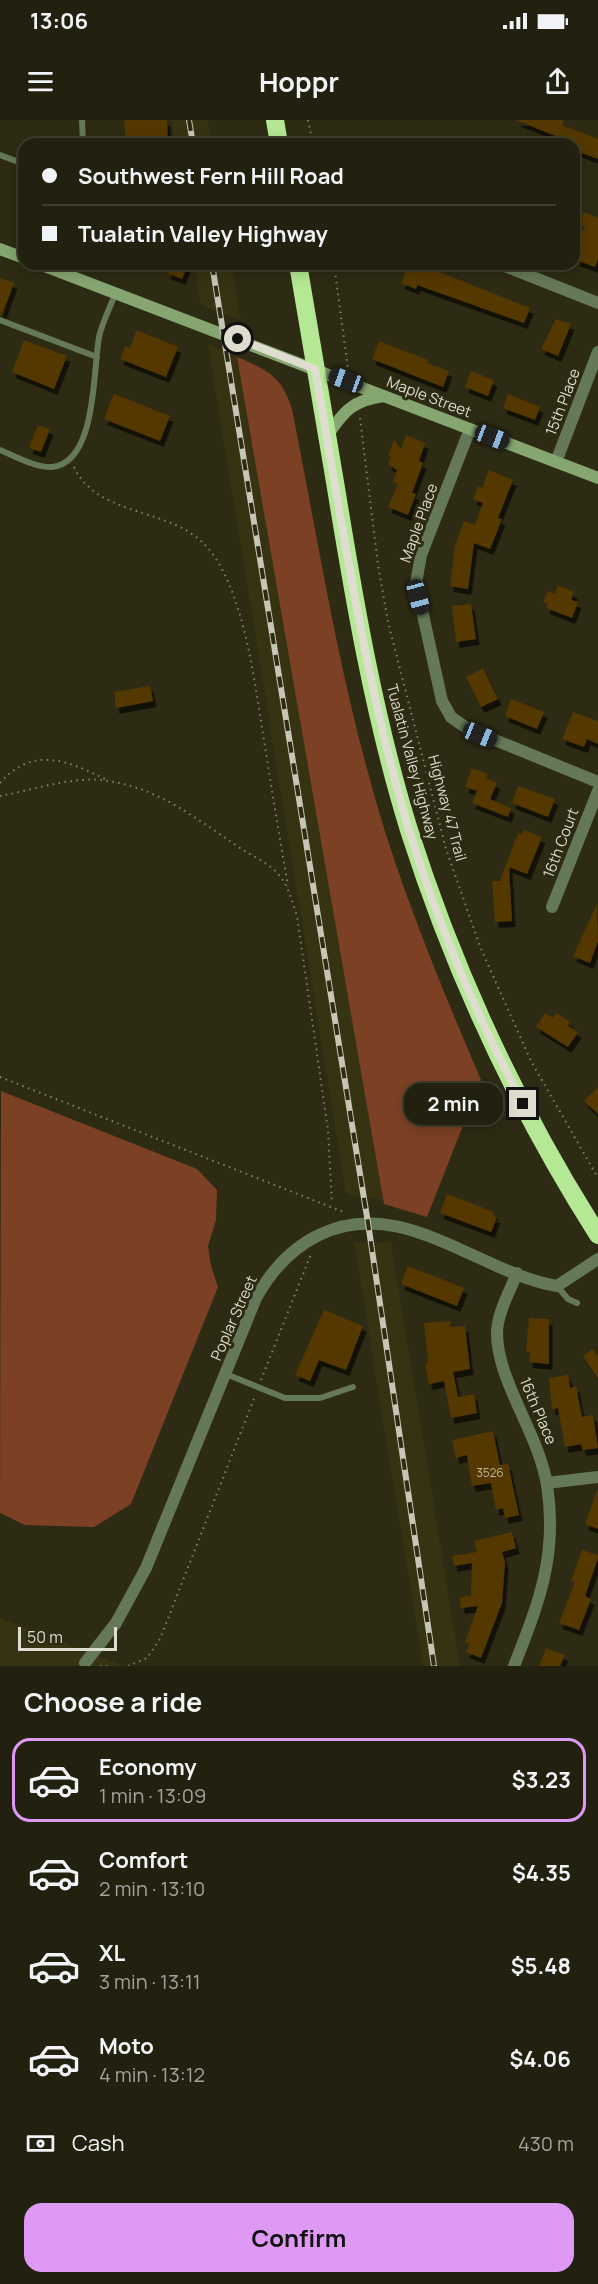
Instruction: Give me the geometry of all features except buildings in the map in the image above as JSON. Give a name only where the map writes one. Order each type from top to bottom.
[{"type":"highway","points":[[275,120],[278,138]]},
{"type":"highway","name":"Tualatin Valley Highway","points":[[299,270],[367,660],[409,829],[441,918],[484,1024],[557,1166],[598,1234]]},
{"type":"street","points":[[0,249],[18,256]]},
{"type":"street","name":"Maple Street","points":[[54,270],[598,478]]},
{"type":"street","points":[[515,270],[598,303]]},
{"type":"street","name":"15th Place","points":[[556,462],[598,352]]},
{"type":"street","points":[[327,436],[344,413],[357,402],[385,396]]},
{"type":"street","name":"Maple Place","points":[[470,429],[417,569],[418,597],[442,701],[458,723],[474,732],[598,782]]},
{"type":"street","name":"16th Court","points":[[552,907],[598,791]]},
{"type":"street","name":"Poplar Street","points":[[85,1665],[116,1623],[147,1568],[256,1298],[268,1276],[306,1241],[330,1229],[355,1224],[381,1224],[410,1230],[517,1273],[557,1286]]},
{"type":"street","points":[[557,1286],[598,1258]]},
{"type":"street","name":"16th Place","points":[[514,1666],[540,1603],[549,1562],[552,1523],[547,1483],[539,1451],[510,1387],[498,1346],[499,1321],[517,1273]]},
{"type":"street","points":[[547,1483],[598,1477]]},
{"type":"lane","points":[[82,120],[83,138]]},
{"type":"lane","points":[[0,155],[18,162]]},
{"type":"lane","points":[[0,450],[43,466],[62,464],[78,452],[88,423],[99,336],[115,294]]},
{"type":"lane","points":[[0,321],[97,357]]},
{"type":"lane","points":[[557,1286],[568,1299],[577,1303]]},
{"type":"lane","points":[[226,1374],[285,1398],[320,1398],[353,1387]]},
{"type":"path","points":[[308,120],[312,138]]},
{"type":"path","points":[[335,270],[347,360]]},
{"type":"path","name":"Highway 47 Trail","points":[[360,416],[359,423],[388,622],[446,849],[481,949],[531,1061],[598,1178]]},
{"type":"path","points":[[71,459],[77,474],[92,491],[183,529],[211,551],[233,596],[247,644],[289,889],[297,916],[328,1130],[332,1205]]},
{"type":"path","points":[[0,783],[19,765],[38,759],[58,760],[107,780],[133,786],[174,803],[199,818],[277,873],[289,889]]},
{"type":"path","points":[[0,796],[87,780],[107,780]]},
{"type":"path","points":[[0,1077],[332,1205],[349,1215],[355,1224]]},
{"type":"path","points":[[128,1666],[147,1658],[160,1639],[313,1251]]},
{"type":"path","points":[[100,1666],[111,1666]]},
{"type":"shaded area","points":[[171,120],[208,120],[211,138],[174,138]]},
{"type":"shaded area","points":[[196,270],[232,270],[241,320],[201,305]]},
{"type":"shaded area","points":[[208,344],[247,360],[383,1200],[346,1194]]},
{"type":"shaded area","points":[[237,357],[265,370],[278,381],[292,409],[345,680],[378,809],[418,927],[481,1080],[427,1217],[384,1204]]},
{"type":"shaded area","points":[[1,1091],[197,1169],[217,1190],[216,1220],[208,1246],[211,1266],[218,1287],[131,1504],[94,1527],[25,1525],[0,1513]]},
{"type":"shaded area","points":[[354,1242],[391,1242],[460,1666],[423,1666]]},
{"type":"shaded area","points":[[0,1618],[124,1666],[0,1666]]},
{"type":"railway","points":[[189,120],[192,138]]},
{"type":"railway","points":[[213,270],[368,1223],[434,1666]]},
{"type":"route","points":[[238,339],[315,369],[367,660],[409,829],[459,964],[484,1024],[523,1104]]}]
